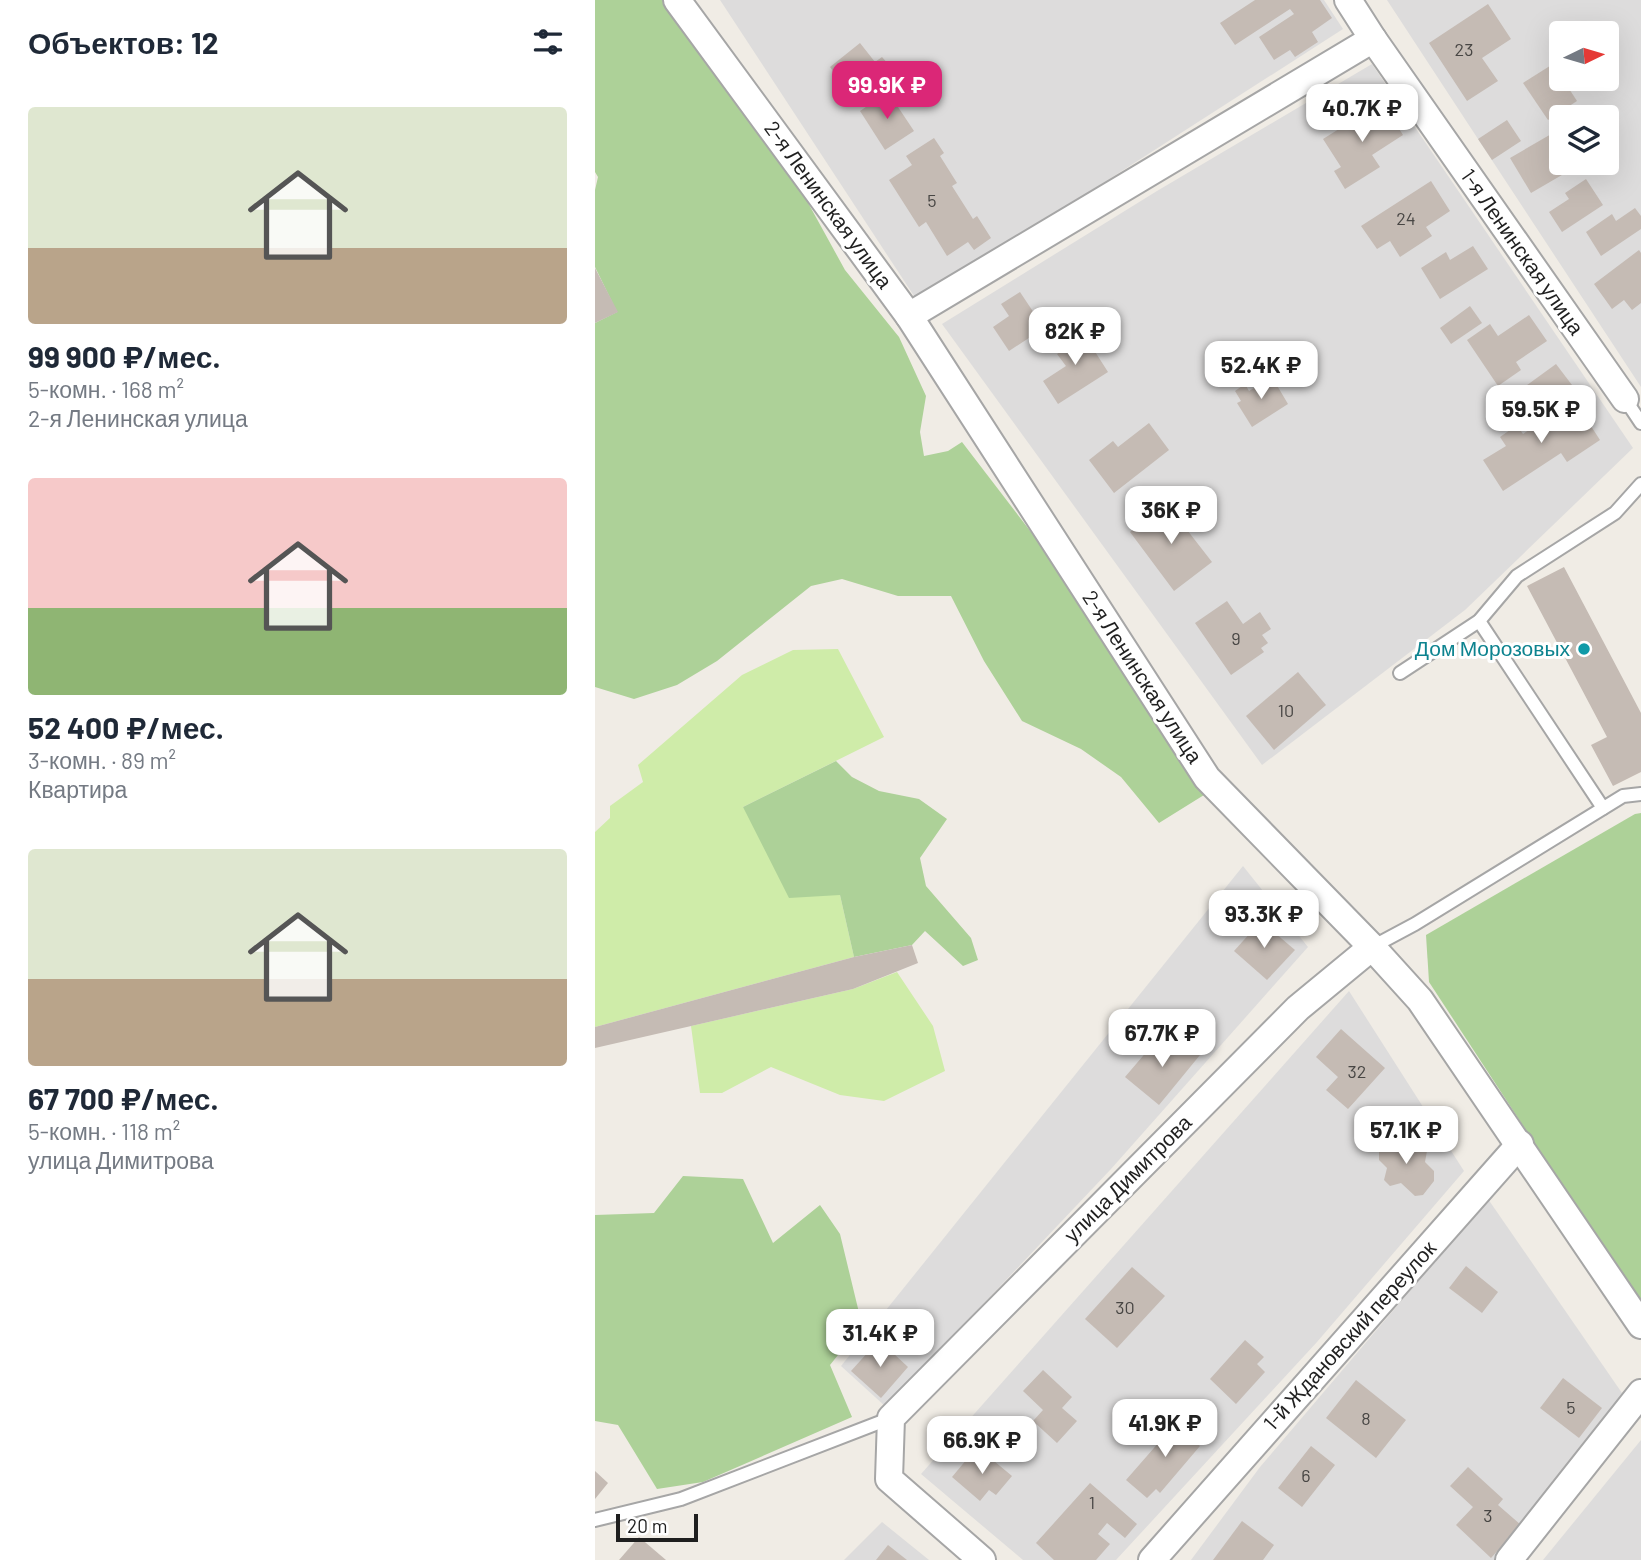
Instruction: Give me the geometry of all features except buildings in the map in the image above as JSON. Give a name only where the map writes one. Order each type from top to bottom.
[{"type":"street","name":"2-я Ленинская улица","points":[[677,0],[909,316],[1207,778],[1420,1000],[1641,1325]]},
{"type":"street","name":"1-я Ленинская улица","points":[[1348,0],[1625,399]]},
{"type":"street","points":[[909,316],[1373,39]]},
{"type":"street","name":"улица Димитрова","points":[[891,1418],[1298,1008],[1372,947]]},
{"type":"street","name":"1-й Ждановский переулок","points":[[1152,1560],[1520,1144]]},
{"type":"street","points":[[1509,1560],[1641,1392]]},
{"type":"street","points":[[891,1418],[890,1479],[982,1560]]},
{"type":"lane","points":[[1625,399],[1641,423]]},
{"type":"lane","points":[[1400,673],[1479,621],[1517,576],[1615,513],[1641,484]]},
{"type":"lane","points":[[1479,621],[1603,808]]},
{"type":"lane","points":[[1372,947],[1415,924],[1623,796],[1641,794]]},
{"type":"lane","points":[[595,1520],[681,1499],[891,1418]]},
{"type":"shaded area","points":[[720,0],[1324,0],[1343,29],[918,302]]},
{"type":"shaded area","points":[[1387,0],[1641,0],[1641,387]]},
{"type":"shaded area","points":[[1372,64],[1633,448],[1465,610],[1262,765],[942,324],[1157,191]]},
{"type":"shaded area","points":[[1243,866],[1308,947],[1111,1169],[886,1407],[841,1366]]},
{"type":"shaded area","points":[[1349,991],[1464,1171],[1317,1342],[1116,1560],[1023,1560],[921,1474]]},
{"type":"shaded area","points":[[1488,1199],[1622,1393],[1523,1531],[1499,1560],[1191,1560],[1260,1467]]},
{"type":"shaded area","points":[[1641,1440],[1641,1560],[1543,1560]]},
{"type":"shaded area","points":[[882,1522],[929,1560],[844,1560]]},
{"type":"green space","points":[[595,0],[663,0],[785,161],[845,270],[899,337],[926,396],[920,432],[924,456],[948,451],[962,442],[1077,592],[1204,795],[1159,823],[1121,777],[1081,749],[1022,721],[984,661],[951,596],[898,596],[842,579],[811,586],[717,661],[677,685],[634,699],[595,687],[595,323],[617,312],[595,267],[595,190],[598,177],[595,172]]},
{"type":"green space","points":[[838,649],[884,737],[743,807],[840,895],[854,957],[595,1027],[595,832],[610,818],[610,806],[643,782],[638,765],[742,675],[793,650]]},
{"type":"green space","points":[[836,761],[852,777],[879,791],[919,799],[947,819],[920,858],[926,886],[971,938],[978,960],[963,966],[925,931],[912,945],[854,957],[840,895],[789,898],[743,807]]},
{"type":"green space","points":[[1641,813],[1641,1306],[1429,982],[1426,935]]},
{"type":"green space","points":[[897,972],[933,1026],[945,1071],[884,1101],[840,1095],[771,1067],[722,1093],[700,1093],[691,1026],[853,989]]},
{"type":"green space","points":[[683,1176],[743,1179],[773,1243],[820,1205],[840,1234],[862,1325],[830,1365],[852,1417],[703,1482],[657,1489],[618,1425],[595,1421],[595,1215],[654,1213]]},
{"type":"place","name":"Дом Морозовых","points":[[1584,649]]}]
